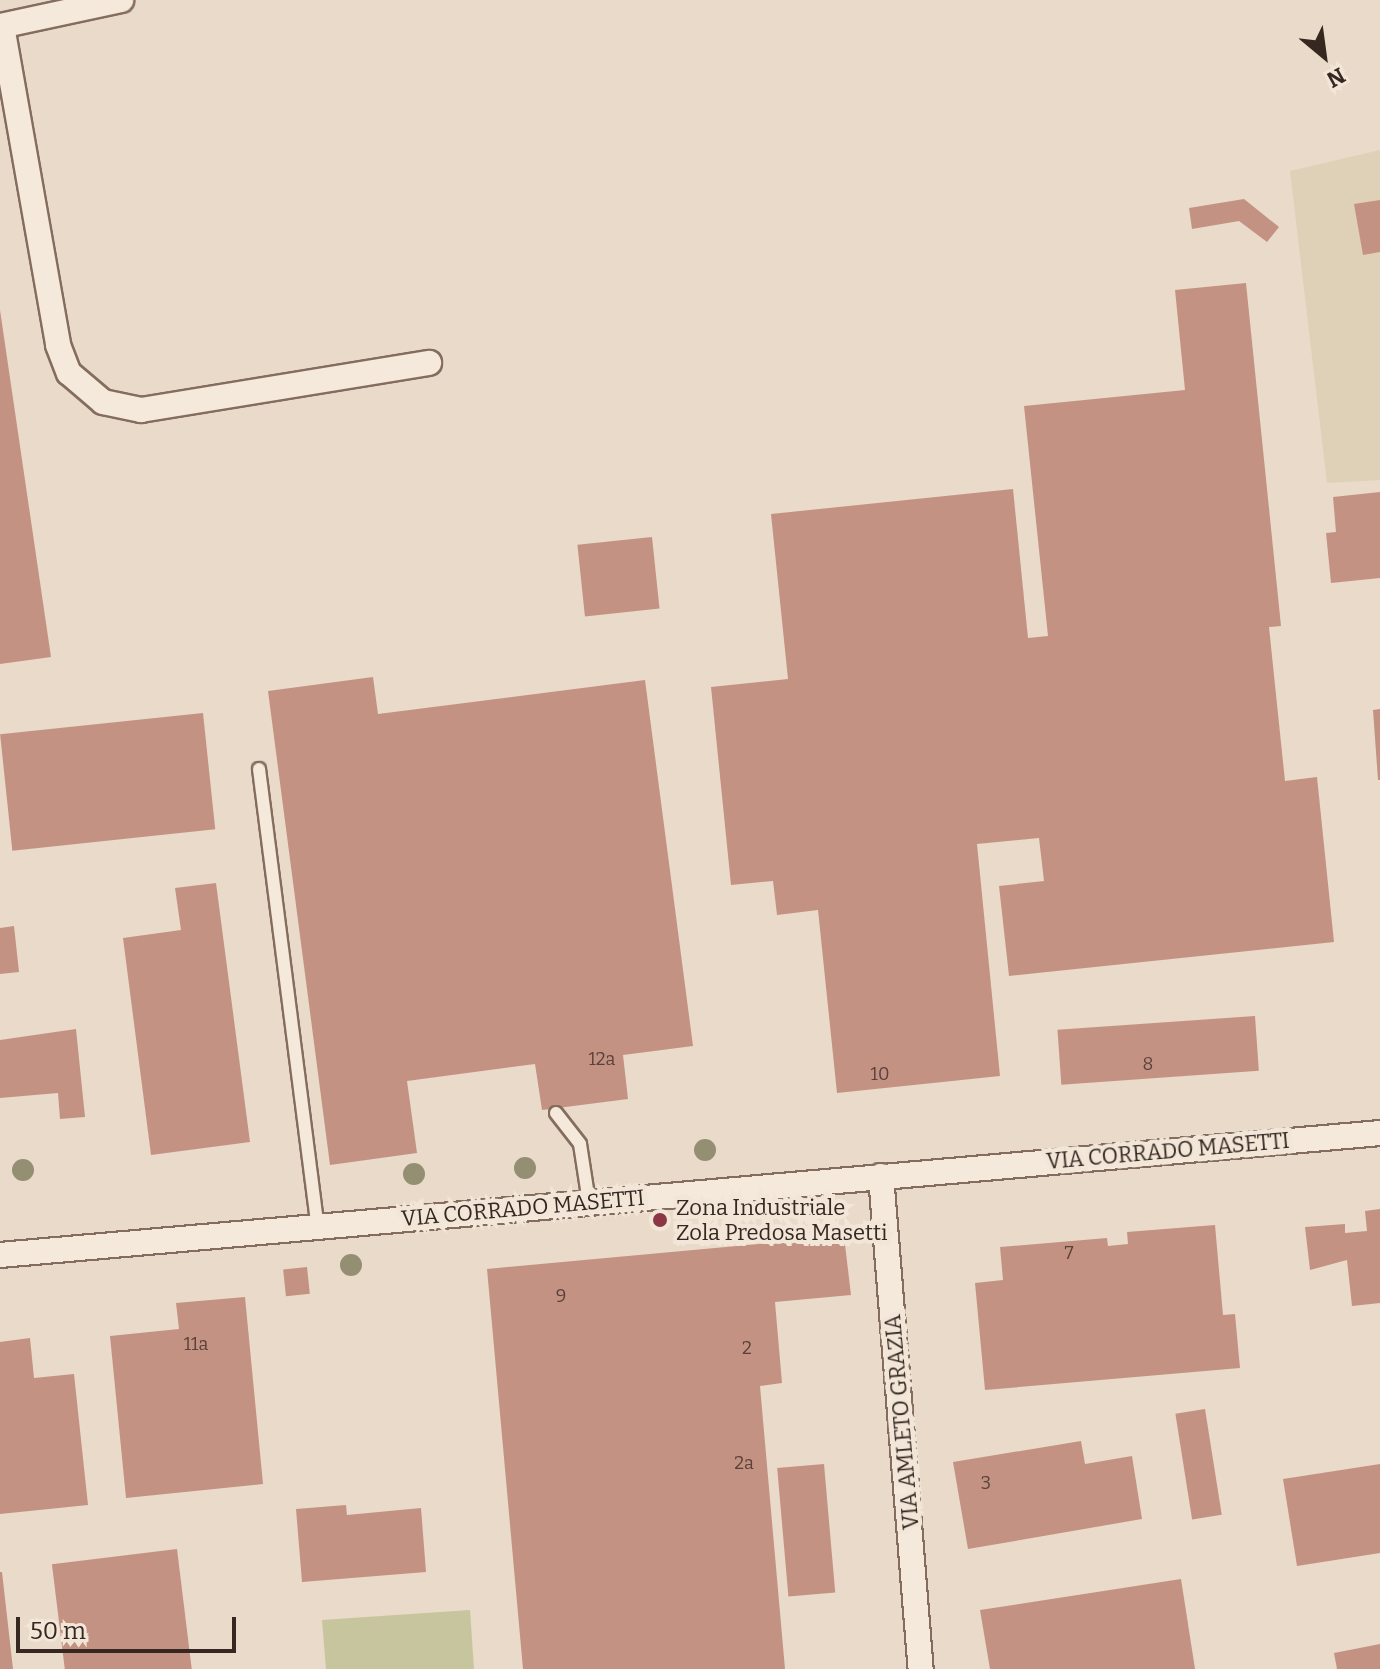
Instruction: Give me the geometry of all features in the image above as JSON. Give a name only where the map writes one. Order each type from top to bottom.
[{"type":"street","points":[[121,0],[1,26],[58,345],[69,373],[103,402],[141,410],[429,363]]},
{"type":"street","name":"VIA CORRADO MASETTI","points":[[0,1255],[1380,1133]]},
{"type":"street","name":"VIA AMLETO GRAZIA","points":[[881,1176],[921,1669]]},
{"type":"lane","points":[[259,769],[318,1227]]},
{"type":"lane","points":[[556,1113],[580,1144],[589,1202]]},
{"type":"shaded area","points":[[1380,150],[1380,480],[1327,483],[1290,171]]},
{"type":"shaded area","points":[[470,1610],[474,1669],[326,1669],[322,1620]]},
{"type":"building","points":[[1244,199],[1279,227],[1267,242],[1239,221],[1192,229],[1189,208]]},
{"type":"building","points":[[1380,200],[1380,252],[1363,255],[1354,204]]},
{"type":"building","points":[[1246,283],[1281,626],[1269,627],[1285,781],[1317,777],[1334,942],[1009,976],[999,886],[1044,881],[1039,838],[977,844],[1000,1076],[837,1093],[818,910],[777,915],[773,881],[731,885],[711,687],[788,679],[771,514],[1013,489],[1028,638],[1048,636],[1024,406],[1185,390],[1175,290]]},
{"type":"building","points":[[0,310],[51,657],[0,664]]},
{"type":"building","points":[[1380,492],[1380,578],[1331,583],[1326,533],[1336,532],[1333,497]]},
{"type":"building","points":[[652,537],[660,609],[585,616],[577,545]]},
{"type":"building","points":[[373,677],[378,714],[645,680],[693,1046],[623,1055],[628,1099],[542,1110],[535,1064],[407,1081],[417,1153],[330,1165],[268,691]]},
{"type":"building","points":[[1380,709],[1380,780],[1378,780],[1373,710]]},
{"type":"building","points":[[203,713],[215,829],[12,851],[0,734]]},
{"type":"building","points":[[216,883],[250,1142],[151,1155],[123,938],[181,930],[175,888]]},
{"type":"building","points":[[14,926],[19,972],[0,974],[0,928]]},
{"type":"building","points":[[1255,1016],[1259,1071],[1061,1085],[1057,1030]]},
{"type":"building","points":[[76,1029],[85,1117],[60,1119],[58,1093],[0,1098],[0,1040]]},
{"type":"building","points":[[1380,1209],[1380,1303],[1352,1306],[1347,1260],[1310,1270],[1305,1227],[1345,1224],[1345,1233],[1367,1231],[1365,1211]]},
{"type":"building","points":[[1215,1225],[1223,1315],[1235,1314],[1240,1368],[985,1390],[975,1283],[1003,1280],[1000,1247],[1107,1238],[1108,1246],[1128,1244],[1127,1232]]},
{"type":"building","points":[[844,1236],[851,1295],[775,1302],[782,1383],[760,1386],[785,1669],[523,1669],[487,1269]]},
{"type":"building","points":[[307,1267],[310,1294],[286,1296],[283,1270]]},
{"type":"building","points":[[245,1297],[263,1484],[126,1498],[110,1336],[179,1329],[176,1303]]},
{"type":"building","points":[[30,1338],[34,1378],[74,1374],[88,1505],[0,1514],[0,1342]]},
{"type":"building","points":[[1205,1409],[1222,1515],[1192,1519],[1175,1414]]},
{"type":"building","points":[[1081,1441],[1085,1464],[1132,1456],[1142,1519],[968,1549],[953,1462]]},
{"type":"building","points":[[824,1464],[835,1593],[788,1597],[777,1468]]},
{"type":"building","points":[[1380,1464],[1380,1553],[1297,1566],[1283,1479]]},
{"type":"building","points":[[346,1505],[347,1515],[421,1508],[426,1572],[302,1582],[296,1509]]},
{"type":"building","points":[[177,1549],[192,1669],[65,1669],[52,1564]]},
{"type":"building","points":[[2,1572],[13,1669],[0,1669]]},
{"type":"building","points":[[1181,1579],[1195,1669],[990,1669],[980,1610]]},
{"type":"building","points":[[1380,1644],[1380,1669],[1337,1669],[1334,1653]]},
{"type":"place","name":"Zona Industriale Zola Predosa Masetti","points":[[660,1220]]}]
